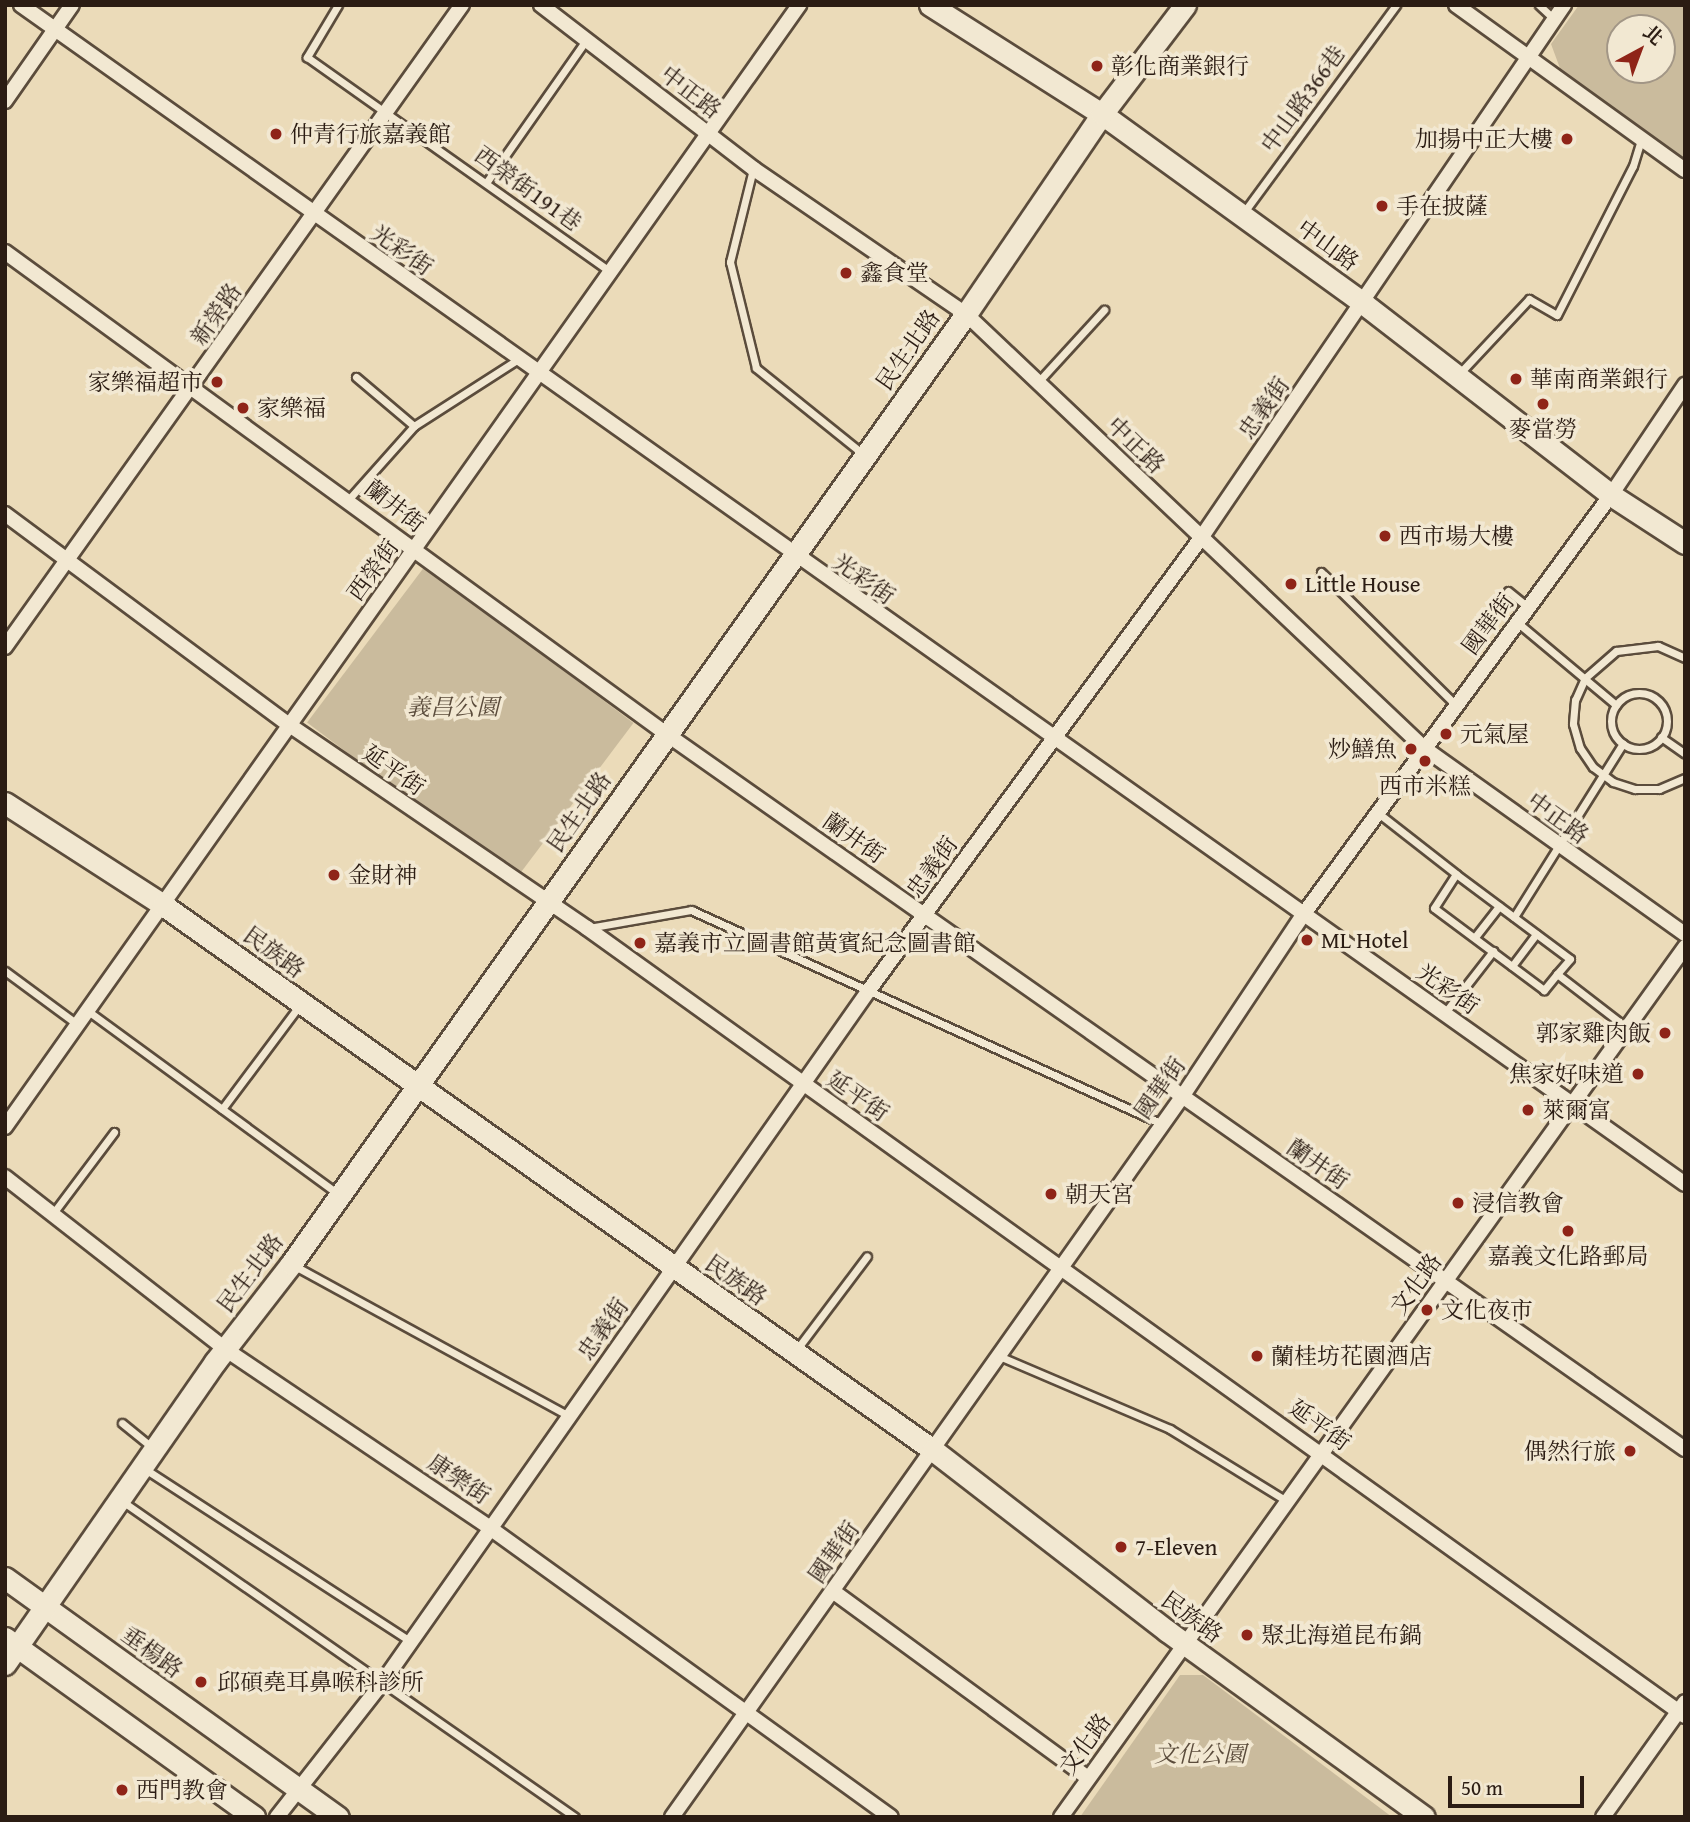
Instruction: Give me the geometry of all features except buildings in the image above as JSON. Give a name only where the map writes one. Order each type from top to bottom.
[{"type":"main road","name":"中山路","points":[[930,5],[1102,114],[1364,303],[1611,495],[1685,543]]},
{"type":"main road","name":"民生北路","points":[[9,1650],[45,1608],[145,1469],[225,1349],[340,1196],[547,905],[665,733],[966,314],[1102,114],[1180,7]]},
{"type":"main road","name":"民族路","points":[[5,803],[163,905],[933,1450],[1187,1645],[1424,1817]]},
{"type":"main road","name":"垂楊路","points":[[5,1578],[338,1817]]},
{"type":"main road","points":[[9,1650],[254,1817]]},
{"type":"street","name":"光彩街","points":[[20,5],[1053,741],[1685,1184]]},
{"type":"street","points":[[6,100],[72,5]]},
{"type":"street","name":"新榮路","points":[[5,648],[462,5]]},
{"type":"street","name":"中正路","points":[[541,5],[754,169],[966,314],[1424,748],[1560,848],[1685,934]]},
{"type":"street","name":"西榮街","points":[[5,1127],[288,724],[540,376],[799,5]]},
{"type":"street","points":[[1456,5],[1642,135],[1685,170]]},
{"type":"street","name":"忠義街","points":[[277,1817],[382,1683],[869,990],[1200,538],[1364,303],[1527,55],[1564,5]]},
{"type":"street","name":"蘭井街","points":[[5,252],[191,389],[349,499],[665,733],[1685,1450]]},
{"type":"street","name":"國華街","points":[[672,1817],[834,1592],[1182,1097],[1303,915],[1611,495],[1685,385]]},
{"type":"street","name":"延平街","points":[[5,514],[288,724],[547,905],[587,928],[803,1086],[1683,1710]]},
{"type":"street","name":"文化路","points":[[1061,1817],[1187,1645],[1685,947]]},
{"type":"street","name":"康樂街","points":[[5,1177],[54,1212],[225,1349],[490,1528],[891,1817]]},
{"type":"street","points":[[834,1592],[1088,1778]]},
{"type":"street","points":[[1603,1817],[1683,1710]]},
{"type":"lane","name":"西榮街191巷","points":[[338,5],[307,57],[612,273]]},
{"type":"lane","name":"中山路366巷","points":[[1241,216],[1396,5]]},
{"type":"lane","points":[[1539,5],[1554,20]]},
{"type":"lane","points":[[486,183],[587,39]]},
{"type":"lane","points":[[1457,375],[1529,299],[1557,315],[1633,166],[1642,135]]},
{"type":"lane","points":[[754,169],[730,262],[756,368],[865,456]]},
{"type":"lane","points":[[1038,382],[1104,310]]},
{"type":"lane","points":[[349,499],[414,426],[517,360]]},
{"type":"lane","points":[[356,377],[414,426]]},
{"type":"lane","points":[[1321,572],[1456,705]]},
{"type":"lane","points":[[1508,591],[1529,608]]},
{"type":"lane","points":[[1518,623],[1616,705]]},
{"type":"lane","points":[[1685,658],[1658,646],[1637,646],[1616,651],[1584,678],[1575,700],[1573,724],[1580,748],[1604,775],[1636,789],[1659,789],[1685,778]]},
{"type":"lane","points":[[1629,694],[1655,698],[1665,712],[1661,737],[1648,747],[1623,743],[1613,730],[1616,705],[1629,694]]},
{"type":"lane","points":[[1661,737],[1685,754]]},
{"type":"lane","points":[[1514,917],[1560,848],[1623,743]]},
{"type":"lane","points":[[1377,813],[1570,959],[1544,990],[1434,908],[1456,874]]},
{"type":"lane","points":[[1475,937],[1499,906]]},
{"type":"lane","points":[[587,928],[691,910],[1162,1124]]},
{"type":"lane","points":[[1512,966],[1536,934]]},
{"type":"lane","points":[[1444,1014],[1493,951]]},
{"type":"lane","points":[[5,971],[78,1025]]},
{"type":"lane","points":[[1557,975],[1626,1028]]},
{"type":"lane","points":[[222,1109],[301,1004]]},
{"type":"lane","points":[[88,1010],[340,1196]]},
{"type":"lane","points":[[54,1212],[114,1132]]},
{"type":"lane","points":[[794,1353],[867,1256]]},
{"type":"lane","points":[[291,1264],[569,1416]]},
{"type":"lane","points":[[999,1356],[1170,1429],[1288,1502]]},
{"type":"lane","points":[[122,1423],[157,1451]]},
{"type":"lane","points":[[145,1469],[411,1642]]},
{"type":"lane","points":[[122,1501],[575,1817]]},
{"type":"green space","points":[[1579,5],[1685,5],[1685,160],[1561,71],[1551,44]]},
{"type":"green space","name":"義昌公園","points":[[425,566],[633,723],[515,880],[307,723]]},
{"type":"green space","name":"文化公園","points":[[1180,1675],[1203,1675],[1392,1817],[1080,1817]]},
{"type":"place","name":"彰化商業銀行","points":[[1097,66]]},
{"type":"place","name":"仲青行旅嘉義館","points":[[276,134]]},
{"type":"place","name":"加揚中正大樓","points":[[1567,139]]},
{"type":"place","name":"手在披薩","points":[[1382,206]]},
{"type":"place","name":"鑫食堂","points":[[846,273]]},
{"type":"place","name":"華南商業銀行","points":[[1516,379]]},
{"type":"place","name":"家樂福超市","points":[[217,382]]},
{"type":"place","name":"麥當勞","points":[[1543,404]]},
{"type":"place","name":"家樂福","points":[[243,408]]},
{"type":"place","name":"西市場大樓","points":[[1385,536]]},
{"type":"place","name":"Little House","points":[[1291,584]]},
{"type":"place","name":"元氣屋","points":[[1446,734]]},
{"type":"place","name":"炒鱔魚","points":[[1411,749]]},
{"type":"place","name":"西市米糕","points":[[1425,761]]},
{"type":"place","name":"金財神","points":[[334,875]]},
{"type":"place","name":"ML Hotel","points":[[1307,940]]},
{"type":"place","name":"嘉義市立圖書館黃賓紀念圖書館","points":[[640,943]]},
{"type":"place","name":"郭家雞肉飯","points":[[1665,1033]]},
{"type":"place","name":"焦家好味道","points":[[1638,1074]]},
{"type":"place","name":"萊爾富","points":[[1528,1110]]},
{"type":"place","name":"朝天宮","points":[[1051,1194]]},
{"type":"place","name":"浸信教會","points":[[1458,1203]]},
{"type":"place","name":"嘉義文化路郵局","points":[[1568,1231]]},
{"type":"place","name":"文化夜市","points":[[1427,1310]]},
{"type":"place","name":"蘭桂坊花園酒店","points":[[1257,1356]]},
{"type":"place","name":"偶然行旅","points":[[1630,1451]]},
{"type":"place","name":"7-Eleven","points":[[1121,1547]]},
{"type":"place","name":"聚北海道昆布鍋","points":[[1247,1635]]},
{"type":"place","name":"邱碩堯耳鼻喉科診所","points":[[201,1682]]},
{"type":"place","name":"西門教會","points":[[122,1790]]}]
